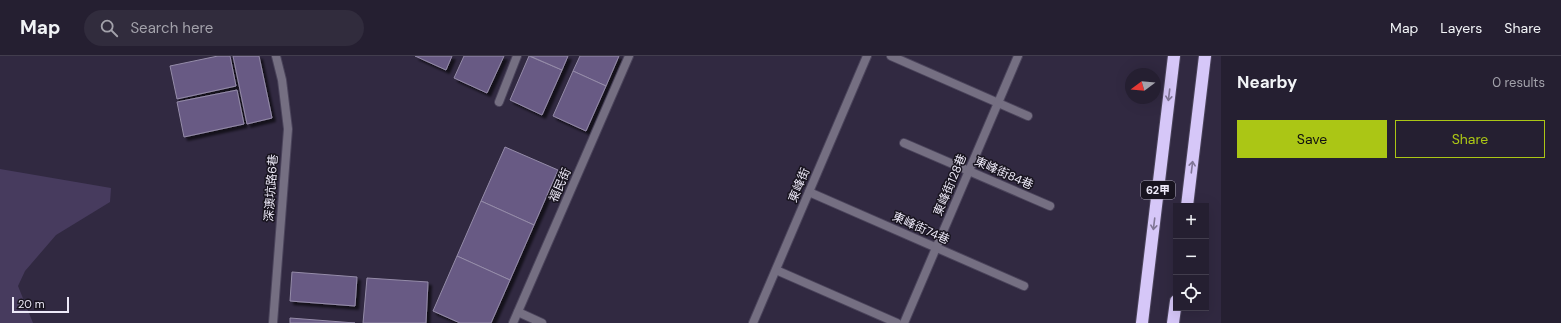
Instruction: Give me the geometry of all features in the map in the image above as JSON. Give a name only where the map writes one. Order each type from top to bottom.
[{"type":"highway","name":"62甲","points":[[1142,323],[1174,56]]},
{"type":"highway","name":"62甲","points":[[1187,203],[1205,56]]},
{"type":"highway","points":[[1173,323],[1175,311]]},
{"type":"street","name":"深澳坑路6巷","points":[[273,323],[288,129],[282,80],[276,56]]},
{"type":"street","points":[[499,102],[517,56]]},
{"type":"street","name":"福民街","points":[[513,323],[629,56]]},
{"type":"street","name":"東峰街","points":[[753,323],[867,56]]},
{"type":"street","points":[[891,56],[1028,116]]},
{"type":"street","name":"東峰街128巷","points":[[904,323],[1018,56]]},
{"type":"street","name":"東峰街84巷","points":[[904,143],[1050,206]]},
{"type":"street","name":"東峰街74巷","points":[[809,192],[1024,286]]},
{"type":"street","points":[[776,270],[897,323]]},
{"type":"street","points":[[518,312],[542,323]]},
{"type":"shaded area","points":[[0,169],[111,188],[110,202],[56,235],[25,271],[18,286],[33,323],[0,323]]},
{"type":"building","points":[[218,56],[230,56],[236,86],[177,99],[170,66]]},
{"type":"building","points":[[233,56],[259,56],[272,118],[247,124]]},
{"type":"building","points":[[415,56],[452,56],[446,70]]},
{"type":"building","points":[[464,56],[504,56],[487,93],[454,78]]},
{"type":"building","points":[[529,56],[562,70],[542,115],[510,100]]},
{"type":"building","points":[[530,56],[568,56],[562,70]]},
{"type":"building","points":[[580,56],[619,56],[606,86],[573,71]]},
{"type":"building","points":[[573,71],[606,86],[586,131],[553,116]]},
{"type":"building","points":[[237,90],[244,124],[184,137],[177,102]]},
{"type":"building","points":[[505,147],[558,170],[534,225],[481,201]]},
{"type":"building","points":[[481,201],[534,225],[510,280],[457,256]]},
{"type":"building","points":[[457,256],[510,280],[491,323],[460,323],[433,311]]},
{"type":"building","points":[[292,272],[357,277],[355,306],[290,301]]},
{"type":"building","points":[[367,278],[428,282],[426,323],[363,323]]},
{"type":"building","points":[[290,318],[355,323],[290,323]]}]
